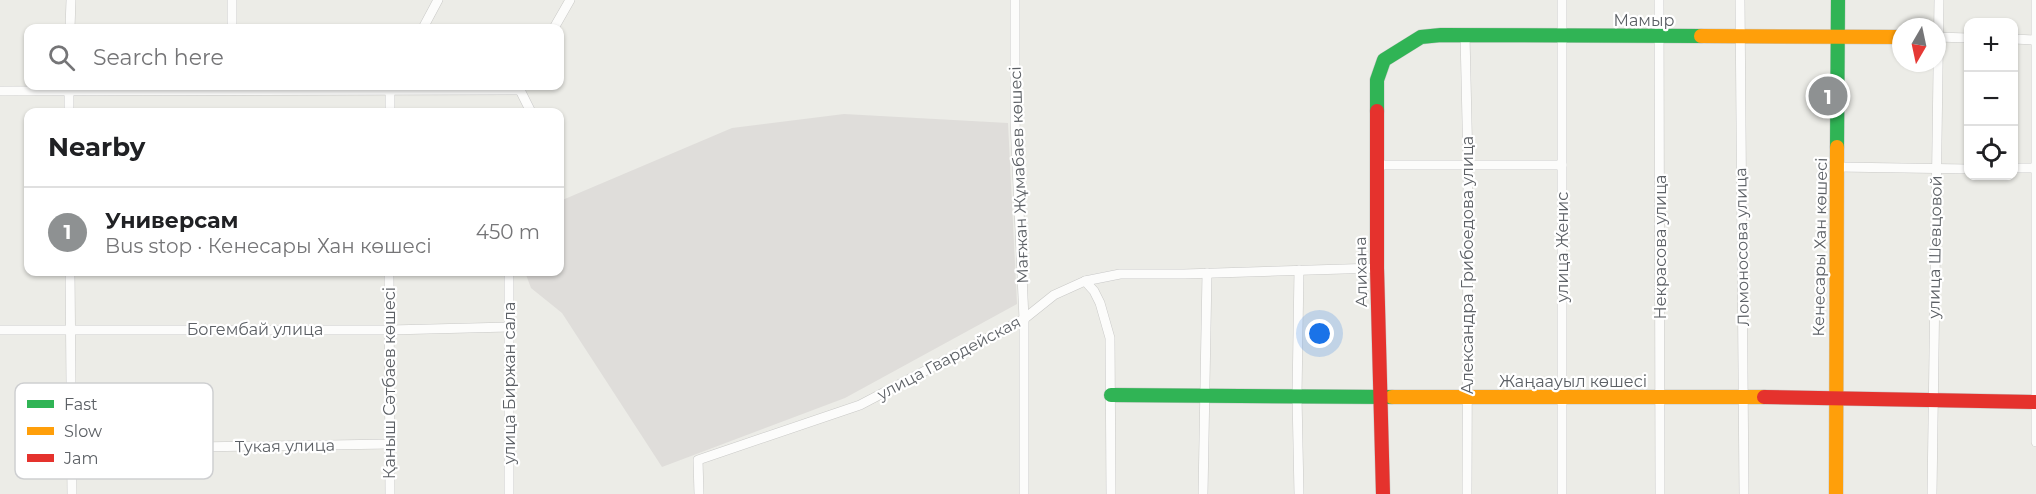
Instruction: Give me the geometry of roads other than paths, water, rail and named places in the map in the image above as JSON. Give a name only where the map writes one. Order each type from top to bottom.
[{"type":"street","points":[[70,0],[70,24]]},
{"type":"street","points":[[232,0],[232,24]]},
{"type":"street","points":[[425,24],[438,0]]},
{"type":"street","points":[[556,24],[570,0]]},
{"type":"street","name":"Мағжан Жұмабаев көшесі","points":[[1016,0],[1015,121],[1024,320],[1024,494]]},
{"type":"street","name":"улица Женис","points":[[1562,494],[1563,0]]},
{"type":"street","name":"Некрасова улица","points":[[1659,0],[1660,494]]},
{"type":"street","name":"Ломоносова улица","points":[[1740,0],[1744,494]]},
{"type":"street","name":"Кенесары Хан көшесі","points":[[1836,494],[1838,0]]},
{"type":"street","name":"улица Шевцовой","points":[[1939,0],[1939,18]]},
{"type":"street","points":[[2036,0],[2036,442]]},
{"type":"street","name":"Мамыр","points":[[1391,54],[1421,37],[1465,35],[1892,37]]},
{"type":"street","name":"Александра Грибоедова улица","points":[[1465,35],[1468,165],[1467,494]]},
{"type":"street","points":[[1946,37],[1964,38]]},
{"type":"street","points":[[2018,39],[2036,40]]},
{"type":"street","name":"Алихана","points":[[1383,494],[1377,268],[1377,80],[1384,60],[1391,54]]},
{"type":"street","name":"улица Шевцовой","points":[[1932,494],[1937,72]]},
{"type":"street","points":[[0,91],[24,90]]},
{"type":"street","points":[[69,90],[69,108]]},
{"type":"street","points":[[390,108],[392,90]]},
{"type":"street","points":[[522,90],[529,108]]},
{"type":"street","points":[[1377,165],[1562,165]]},
{"type":"street","points":[[1838,167],[1964,169]]},
{"type":"street","points":[[2018,168],[2035,168]]},
{"type":"street","name":"улица Гвардейская","points":[[699,494],[698,460],[860,405],[1024,320],[1054,295],[1084,281],[1120,274],[1377,268]]},
{"type":"street","points":[[1299,270],[1297,396],[1299,494]]},
{"type":"street","points":[[1203,494],[1208,273]]},
{"type":"street","points":[[70,276],[71,383]]},
{"type":"street","name":"Қаныш Сәтбаев көшесі","points":[[388,276],[390,494]]},
{"type":"street","name":"улица Биржан сала","points":[[509,276],[509,494]]},
{"type":"street","points":[[1084,281],[1094,291],[1100,303],[1110,338],[1111,494]]},
{"type":"street","name":"Богембай улица","points":[[0,330],[390,330],[509,327]]},
{"type":"street","name":"Жаңаауыл көшесі","points":[[1111,395],[1467,398],[1743,397],[2036,402]]},
{"type":"street","name":"Тукая улица","points":[[213,447],[390,444]]},
{"type":"place","name":"Универсам","points":[[1828,96]]}]
